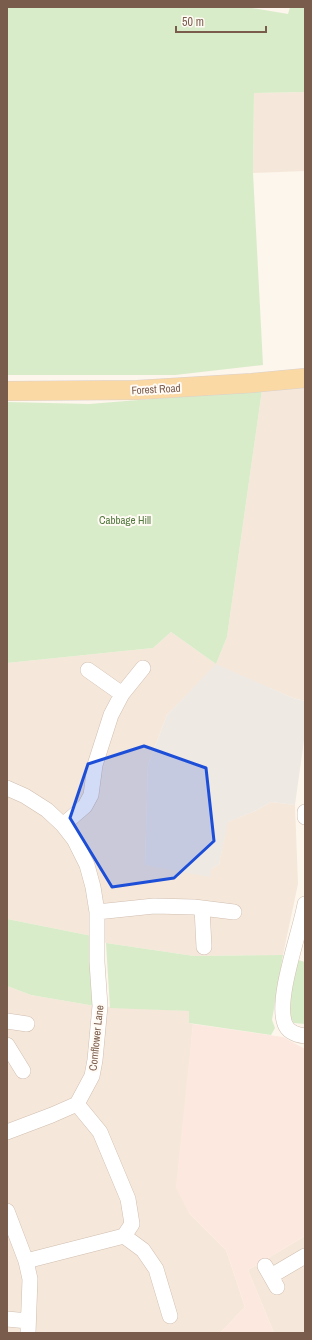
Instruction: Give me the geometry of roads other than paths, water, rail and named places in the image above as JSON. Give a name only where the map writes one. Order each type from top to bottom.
[{"type":"main road","name":"Forest Road","points":[[7,391],[137,390],[252,383],[305,378]]},
{"type":"street","points":[[63,825],[85,806],[91,795],[95,765],[111,715],[122,694],[143,668]]},
{"type":"street","points":[[88,670],[122,694]]},
{"type":"street","name":"Cornflower Lane","points":[[7,788],[25,796],[47,810],[63,825],[74,839],[87,865],[93,887],[97,912],[100,1006],[92,1076],[77,1104]]},
{"type":"street","points":[[305,812],[305,817]]},
{"type":"street","points":[[305,904],[302,922],[286,981],[283,1014],[285,1024],[293,1033],[305,1036]]},
{"type":"street","points":[[97,912],[154,906],[202,908],[234,912]]},
{"type":"street","points":[[202,908],[204,947]]},
{"type":"street","points":[[7,1021],[27,1024]]},
{"type":"street","points":[[7,1045],[24,1071]]},
{"type":"street","points":[[7,1132],[77,1104],[100,1132],[128,1199],[132,1224],[124,1236],[26,1261]]},
{"type":"street","points":[[7,1210],[26,1261],[30,1279],[28,1327],[7,1319]]},
{"type":"street","points":[[124,1236],[143,1250],[156,1269],[170,1316]]},
{"type":"street","points":[[271,1276],[305,1256]]},
{"type":"park label","name":"Cabbage Hill","points":[[125,520]]}]
